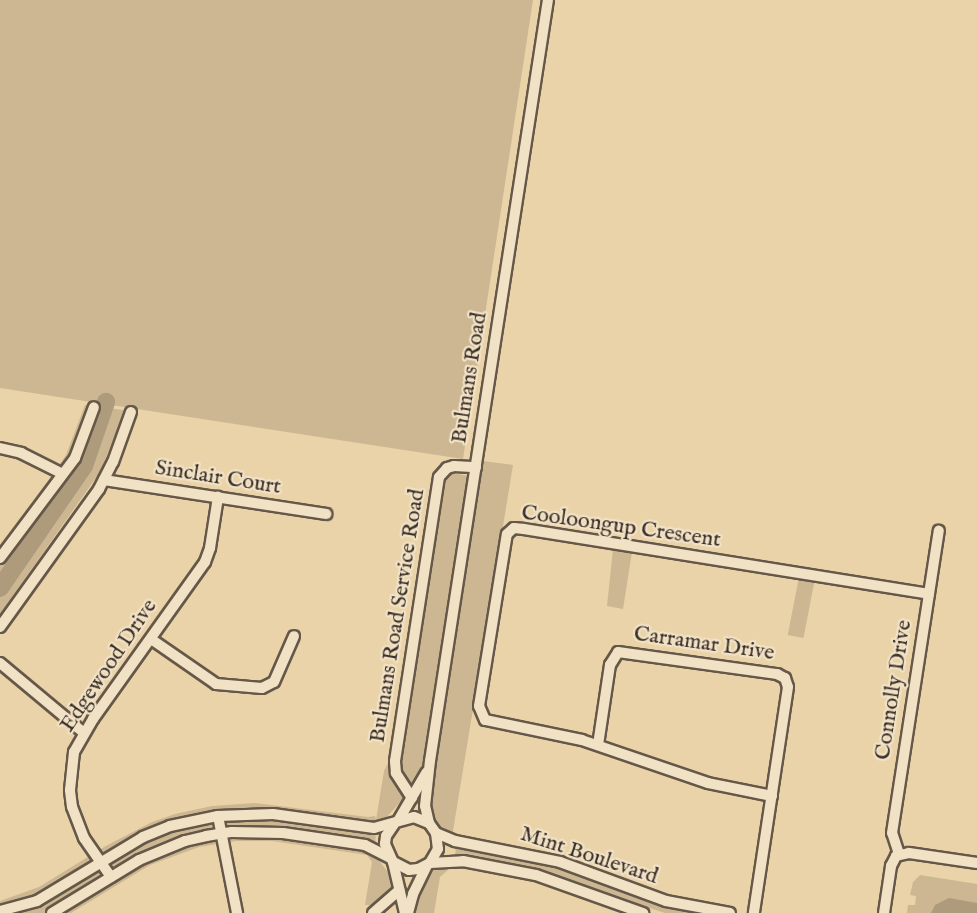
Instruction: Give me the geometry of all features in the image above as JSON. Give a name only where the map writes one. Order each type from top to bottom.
[{"type":"street","name":"Bulmans Road","points":[[429,823],[425,806],[430,761],[548,0]]},
{"type":"street","points":[[0,558],[75,458],[94,407]]},
{"type":"street","points":[[0,627],[105,480],[131,412]]},
{"type":"street","points":[[0,448],[21,453],[61,474]]},
{"type":"street","name":"Bulmans Road Service Road","points":[[412,798],[396,773],[395,762],[439,477],[447,468],[454,466],[476,467]]},
{"type":"street","name":"Sinclair Court","points":[[105,480],[326,514]]},
{"type":"street","name":"Edgewood Drive","points":[[111,877],[77,825],[70,790],[74,752],[84,733],[205,562],[210,548],[218,497]]},
{"type":"street","name":"Cooloongup Crescent","points":[[772,796],[690,777],[598,745],[496,724],[482,716],[479,706],[504,540],[514,528],[929,594]]},
{"type":"street","name":"Connolly Drive","points":[[899,854],[892,833],[939,531]]},
{"type":"street","points":[[151,639],[216,684],[226,687],[262,688],[274,682],[294,636]]},
{"type":"street","name":"Carramar Drive","points":[[598,745],[610,665],[618,652],[627,651],[781,675],[788,682],[754,913]]},
{"type":"street","points":[[0,663],[84,733]]},
{"type":"street","name":"Bulmans Road","points":[[396,822],[412,798],[430,761]]},
{"type":"street","points":[[0,911],[37,900],[99,861],[143,837],[170,826],[218,816],[273,814],[361,828],[384,827],[414,817],[429,823],[436,833],[438,849],[413,894],[406,913]]},
{"type":"street","points":[[218,816],[237,913]]},
{"type":"street","points":[[396,822],[386,836],[385,844],[406,913]]},
{"type":"street","points":[[52,913],[161,850],[184,841],[221,834],[283,832],[365,845],[409,870],[429,864]]},
{"type":"street","name":"Mint Boulevard","points":[[436,833],[456,841],[560,862],[670,908],[730,913]]},
{"type":"street","points":[[884,913],[891,866],[899,854],[909,853],[977,863]]},
{"type":"street","name":"Mint Boulevard","points":[[429,864],[463,861],[536,875],[643,913]]},
{"type":"street","points":[[373,913],[399,890]]},
{"type":"shaded area","points":[[0,0],[533,0],[463,459],[0,388]]},
{"type":"shaded area","points":[[85,405],[124,410],[117,431],[100,472],[0,614],[0,549],[66,455]]},
{"type":"shaded area","points":[[483,461],[513,465],[452,837],[438,824],[431,811],[431,798]]},
{"type":"shaded area","points":[[453,473],[469,476],[468,488],[425,762],[404,798],[385,819],[376,823],[375,855],[390,875],[392,889],[390,894],[372,905],[365,905],[372,862],[367,855],[272,841],[236,841],[199,847],[150,865],[71,913],[0,913],[0,901],[39,887],[104,847],[152,822],[175,814],[212,806],[255,803],[375,816],[376,820],[384,771],[406,726],[443,485]]},
{"type":"shaded area","points":[[613,549],[632,552],[623,609],[607,606]]},
{"type":"shaded area","points":[[799,577],[815,580],[803,638],[788,635]]},
{"type":"shaded area","points":[[456,845],[540,861],[658,902],[710,913],[665,913],[533,870],[455,856]]},
{"type":"shaded area","points":[[448,865],[448,870],[440,877],[434,913],[415,913],[423,878],[437,867]]},
{"type":"shaded area","points":[[920,875],[977,884],[977,913],[907,913],[908,905],[915,905],[916,896],[910,895],[913,882]]},
{"type":"shaded area","points":[[949,898],[977,903],[977,913],[931,913],[935,905]]},
{"type":"waterway","points":[[0,588],[84,466],[106,402]]}]
